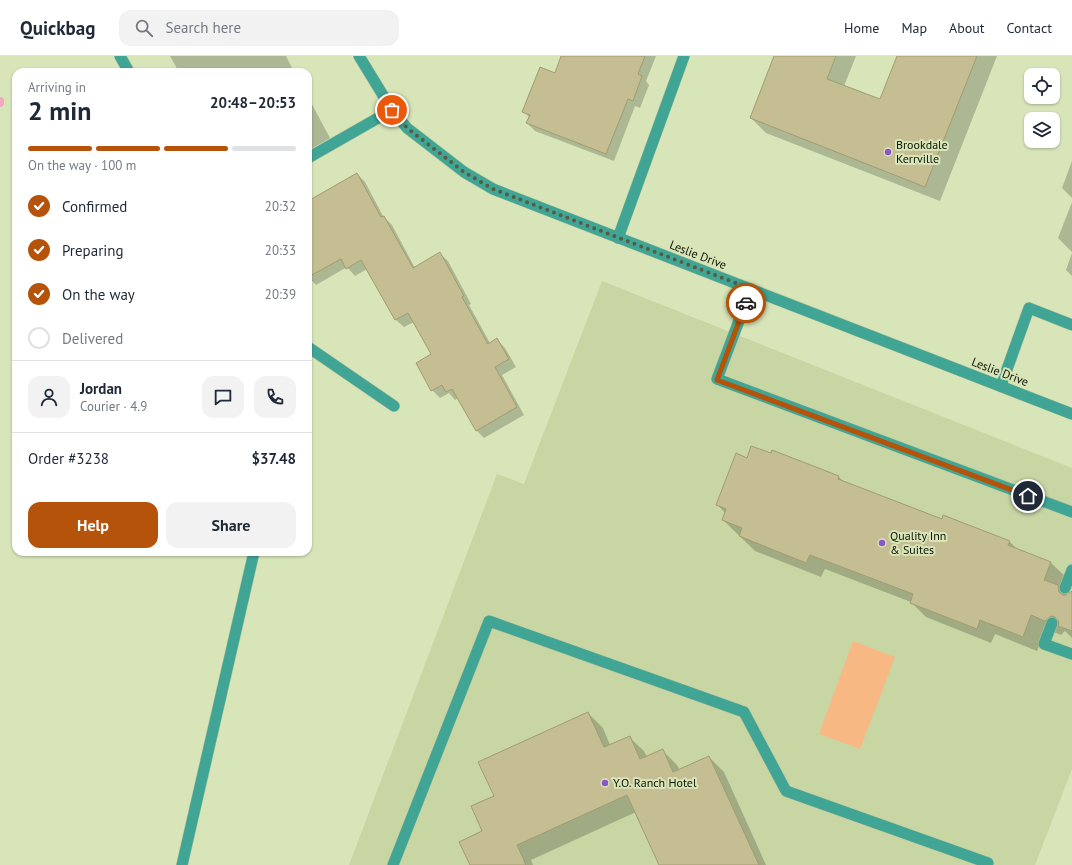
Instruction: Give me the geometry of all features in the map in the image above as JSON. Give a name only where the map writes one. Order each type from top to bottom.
[{"type":"street","points":[[120,56],[127,68]]},
{"type":"street","name":"Leslie Drive","points":[[360,56],[392,110],[407,128],[464,172],[493,189],[1072,414]]},
{"type":"street","points":[[618,238],[684,56]]},
{"type":"street","points":[[312,156],[392,110]]},
{"type":"street","points":[[751,289],[717,380],[1072,512]]},
{"type":"street","points":[[1001,386],[1029,308],[1072,325]]},
{"type":"street","points":[[312,350],[394,406]]},
{"type":"street","points":[[182,865],[253,556]]},
{"type":"street","points":[[1065,588],[1072,570]]},
{"type":"street","points":[[393,865],[490,621],[744,712],[786,791],[988,863],[987,865]]},
{"type":"street","points":[[1052,623],[1044,644],[1072,654]]},
{"type":"shaded area","points":[[602,281],[1072,468],[1072,769],[1035,865],[349,865],[497,474],[524,484]]},
{"type":"shaded area","points":[[853,641],[895,657],[860,749],[819,734]]},
{"type":"building","points":[[561,56],[645,56],[638,74],[642,76],[633,101],[628,99],[606,154],[526,123],[530,115],[522,112],[540,67],[555,73]]},
{"type":"building","name":"Brookdale Kerrville","points":[[774,56],[836,56],[827,79],[880,99],[897,56],[977,56],[925,187],[750,118]]},
{"type":"building","points":[[357,173],[381,217],[384,216],[413,268],[440,252],[464,296],[462,297],[488,344],[497,338],[509,359],[495,367],[517,407],[476,431],[452,389],[446,392],[442,385],[431,391],[416,363],[431,354],[408,313],[395,320],[361,260],[346,269],[341,259],[312,275],[312,199]]},
{"type":"building","name":"Quality Inn & Suites","points":[[751,446],[771,453],[772,450],[839,476],[838,479],[942,519],[943,515],[1010,541],[1008,545],[1051,562],[1044,580],[1058,585],[1059,592],[1063,595],[1066,595],[1072,591],[1072,631],[1058,626],[1059,622],[1055,617],[1051,616],[1045,621],[1031,615],[1023,637],[980,620],[977,629],[910,603],[913,594],[810,555],[806,563],[739,536],[742,528],[722,520],[726,509],[716,505],[736,453],[747,458]]},
{"type":"building","name":"Y.O. Ranch Hotel","points":[[588,712],[604,747],[630,736],[640,759],[663,749],[673,772],[709,756],[759,865],[659,865],[627,795],[517,845],[526,865],[470,865],[459,842],[482,831],[471,806],[494,796],[478,762]]},
{"type":"way so far","points":[[392,110],[407,128],[464,172],[493,189],[751,289],[746,303]]},
{"type":"place","name":"Brookdale Kerrville","points":[[888,152]]},
{"type":"place","name":"Quality Inn & Suites","points":[[882,543]]},
{"type":"place","name":"Y.O. Ranch Hotel","points":[[605,783]]},
{"type":"route","points":[[746,303],[717,380],[1028,496]]}]
